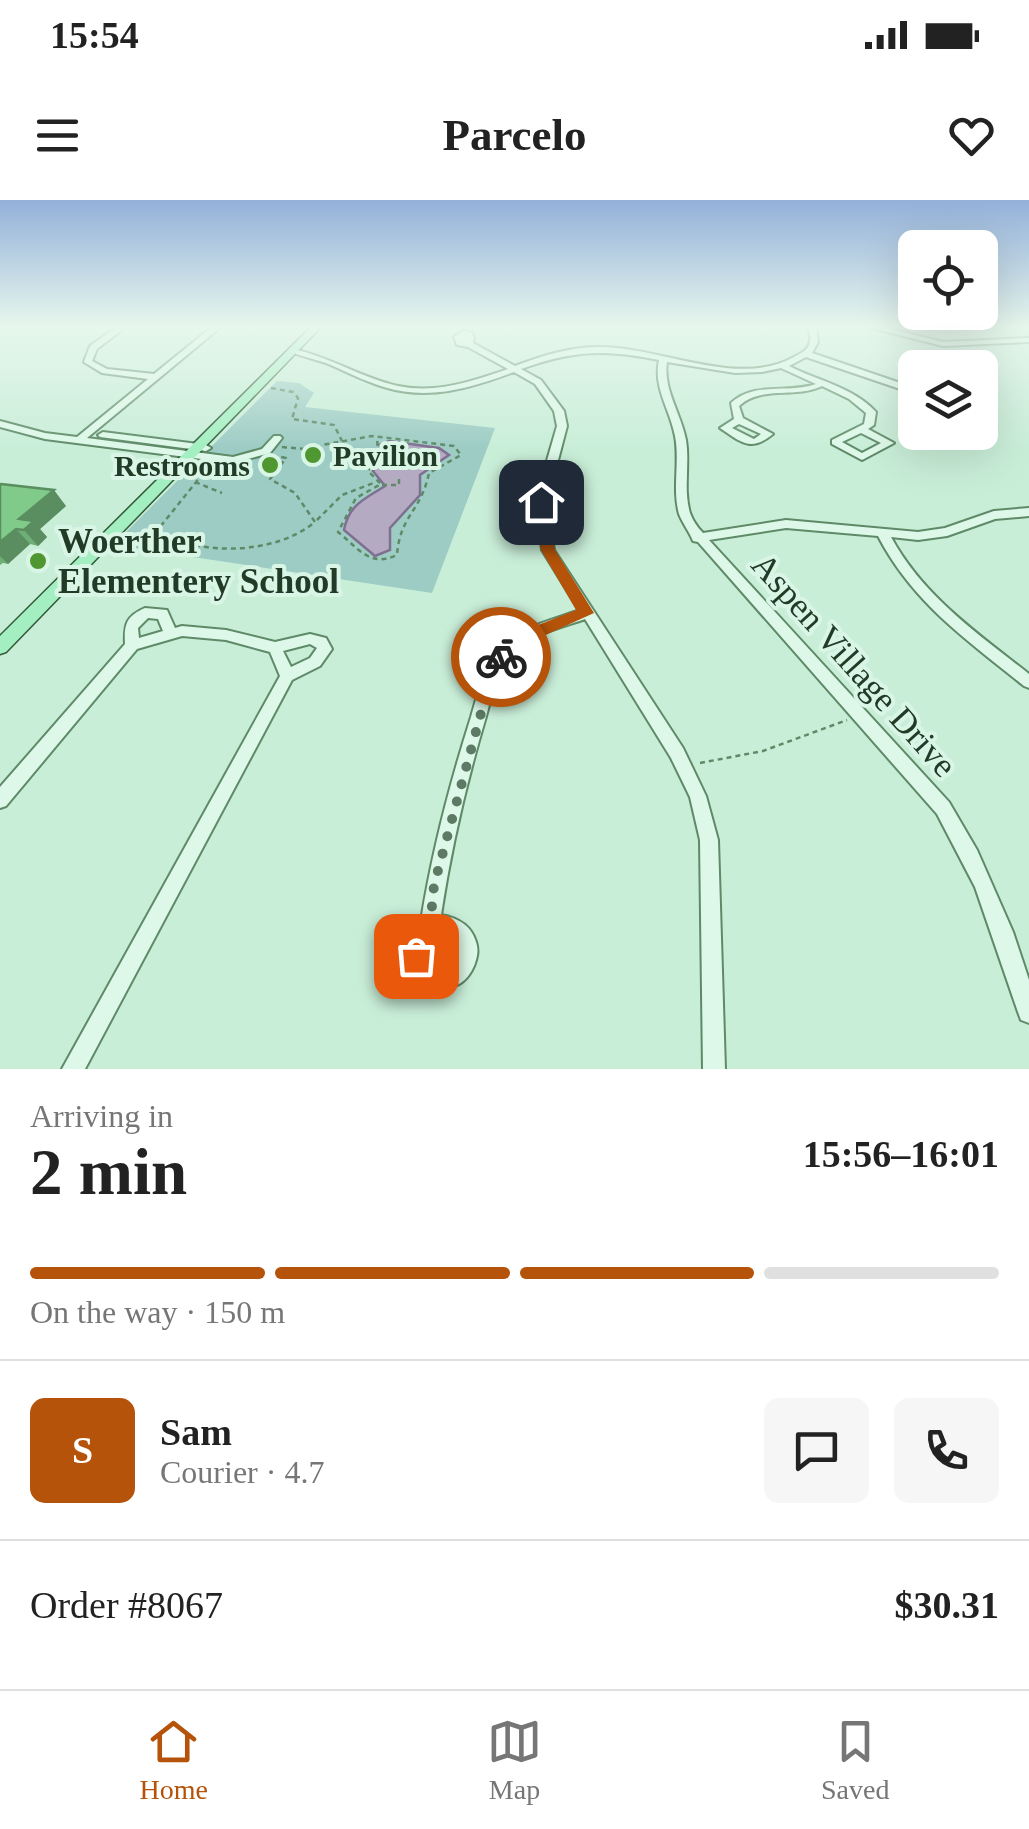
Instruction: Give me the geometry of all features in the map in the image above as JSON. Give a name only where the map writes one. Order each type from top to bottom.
[{"type":"main road","points":[[0,647],[27,614],[278,367]]},
{"type":"street","points":[[97,367],[155,377]]},
{"type":"street","points":[[83,437],[168,367]]},
{"type":"street","points":[[343,367],[373,382],[409,390],[473,387],[525,367]]},
{"type":"street","points":[[511,367],[544,388],[561,418],[540,515],[553,561],[677,752],[698,796],[708,840],[714,1069]]},
{"type":"street","name":"Aspen Village Drive","points":[[662,367],[660,379],[682,442],[683,510],[697,538],[943,808],[970,848],[990,895],[1029,1012]]},
{"type":"street","points":[[719,367],[747,367]]},
{"type":"street","points":[[784,367],[866,407],[872,418],[862,430]]},
{"type":"street","points":[[842,367],[898,386]]},
{"type":"street","points":[[739,420],[734,406],[744,396],[801,393],[818,386]]},
{"type":"street","points":[[0,424],[240,460],[256,455],[277,438]]},
{"type":"street","points":[[697,538],[786,524],[884,534],[948,532],[987,517],[1029,512]]},
{"type":"street","points":[[884,534],[897,565],[918,592],[1029,682]]},
{"type":"street","points":[[132,645],[131,626],[146,613],[162,614],[170,631]]},
{"type":"street","points":[[430,926],[434,885],[495,665],[524,637],[586,613]]},
{"type":"street","points":[[0,800],[132,645],[170,631],[216,634],[276,648],[310,639],[324,645],[320,658],[287,676],[73,1069]]},
{"type":"street","points":[[276,648],[287,676]]},
{"type":"path","points":[[270,388],[293,392],[298,398],[292,419],[334,425],[340,428],[342,441]]},
{"type":"path","points":[[376,436],[378,454],[368,471],[381,484]]},
{"type":"path","points":[[277,438],[287,439],[281,446],[318,450],[342,441],[376,436],[454,446],[461,456],[426,478],[424,498],[399,529],[397,555],[374,561],[359,554],[338,532],[338,526],[356,498],[381,484]]},
{"type":"path","points":[[269,454],[286,458],[272,482],[295,493],[315,522]]},
{"type":"path","points":[[214,462],[180,506],[157,526],[161,536],[257,550],[302,534],[342,495],[381,484],[396,485],[399,474]]},
{"type":"path","points":[[195,482],[222,494]]},
{"type":"path","points":[[700,763],[763,751],[848,720]]},
{"type":"shaded area","points":[[277,381],[299,383],[314,393],[305,407],[495,428],[432,593],[113,545]]},
{"type":"shaded area","points":[[389,441],[439,448],[449,455],[420,475],[420,495],[390,528],[390,550],[375,556],[344,530],[354,508],[385,486],[373,471],[385,456],[379,445]]},
{"type":"building","points":[[0,485],[54,490],[19,519],[34,521],[0,542]]},
{"type":"way so far","points":[[416,956],[419,939],[430,926],[434,885],[486,695],[501,657]]},
{"type":"place","name":"Pavilion","points":[[313,455]]},
{"type":"place","name":"Restrooms","points":[[270,465]]},
{"type":"place","name":"Woerther Elementery School","points":[[38,561]]},
{"type":"route","points":[[501,657],[524,637],[586,613],[548,550],[541,502]]}]
